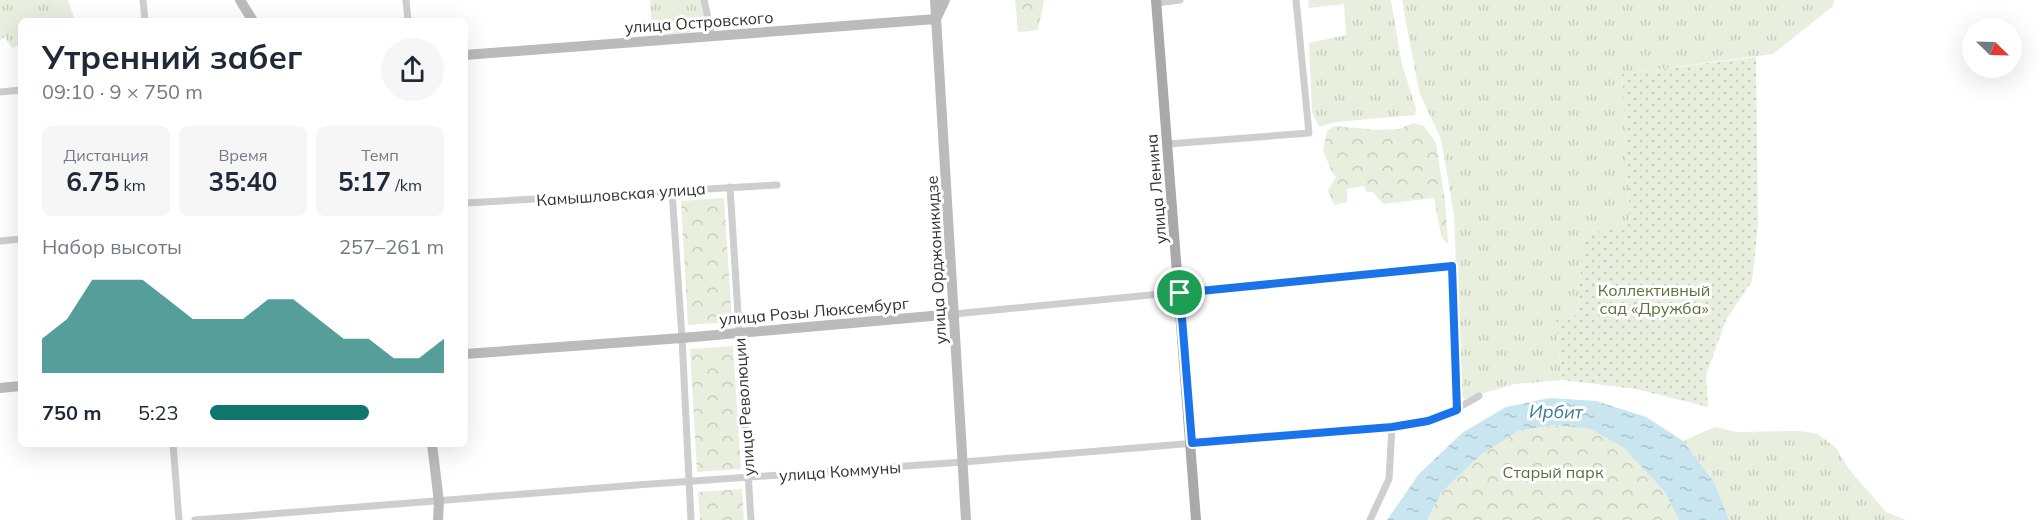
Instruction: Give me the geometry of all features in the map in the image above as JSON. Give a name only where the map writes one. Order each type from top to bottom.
[{"type":"main road","name":"улица Ленина","points":[[1156,2],[1192,443],[1196,520]]},
{"type":"street","points":[[143,0],[145,18]]},
{"type":"street","points":[[240,0],[251,18]]},
{"type":"street","points":[[406,0],[408,18]]},
{"type":"street","points":[[704,0],[712,36]]},
{"type":"street","points":[[935,0],[936,19]]},
{"type":"street","name":"улица Орджоникидзе","points":[[945,0],[936,19],[966,520]]},
{"type":"street","points":[[1156,2],[1180,0]]},
{"type":"street","points":[[1168,144],[1309,133],[1296,0]]},
{"type":"street","name":"улица Островского","points":[[468,55],[936,19]]},
{"type":"street","points":[[0,92],[18,90]]},
{"type":"street","name":"Камышловская улица","points":[[468,203],[777,185]]},
{"type":"street","name":"улица Революции","points":[[730,187],[751,520]]},
{"type":"street","points":[[672,191],[691,520]]},
{"type":"street","points":[[0,241],[18,239]]},
{"type":"street","name":"улица Розы Люксембург","points":[[468,354],[954,314],[1452,266],[1457,410]]},
{"type":"street","points":[[0,388],[18,386]]},
{"type":"street","name":"улица Коммуны","points":[[195,520],[245,518],[688,481],[963,462],[1392,427],[1428,421],[1457,410],[1479,396]]},
{"type":"street","points":[[1370,520],[1389,479],[1392,427]]},
{"type":"street","points":[[173,447],[179,520]]},
{"type":"street","points":[[432,447],[439,502],[438,520]]},
{"type":"green space","points":[[0,0],[68,0],[74,18],[18,18],[18,45],[12,48],[5,37],[0,40]]},
{"type":"green space","points":[[650,0],[701,0],[705,17],[703,25],[683,34],[652,34]]},
{"type":"green space","points":[[1015,0],[1044,0],[1038,30],[1018,32]]},
{"type":"green space","points":[[1308,0],[1391,0],[1402,64],[1416,109],[1415,115],[1336,122],[1319,127],[1312,112],[1309,43],[1346,35],[1344,4],[1309,8]]},
{"type":"green space","points":[[1402,0],[1834,0],[1833,6],[1773,54],[1622,74],[1630,225],[1584,235],[1577,316],[1556,319],[1562,380],[1515,384],[1464,399],[1461,397],[1454,215],[1441,139],[1419,92]]},
{"type":"green space","name":"Коллективный сад «Дружба»","points":[[1756,57],[1758,226],[1752,281],[1726,320],[1706,375],[1708,407],[1636,389],[1562,380],[1556,318],[1577,315],[1584,235],[1630,224],[1622,74]]},
{"type":"green space","points":[[1413,123],[1424,126],[1436,143],[1445,201],[1448,242],[1446,243],[1441,235],[1434,198],[1383,204],[1373,192],[1367,192],[1364,186],[1347,189],[1347,202],[1334,205],[1328,190],[1336,177],[1323,150],[1327,131],[1334,126],[1378,130],[1399,129]]},
{"type":"green space","points":[[724,198],[732,322],[688,325],[681,201]]},
{"type":"green space","points":[[733,346],[741,469],[697,472],[690,349]]},
{"type":"green space","name":"Старый парк","points":[[1554,425],[1591,429],[1624,448],[1665,492],[1679,520],[1427,520],[1441,493],[1478,457],[1518,431]]},
{"type":"green space","points":[[1715,427],[1737,432],[1799,431],[1818,434],[1836,448],[1848,468],[1886,512],[1906,520],[1729,520],[1714,482],[1683,441]]},
{"type":"green space","points":[[742,489],[744,520],[700,520],[698,492]]},
{"type":"water","name":"Ирбит","points":[[1550,398],[1596,401],[1646,417],[1683,441],[1714,482],[1729,520],[1679,520],[1665,492],[1624,448],[1591,429],[1554,425],[1518,431],[1478,457],[1441,493],[1427,520],[1387,520],[1419,474],[1462,433],[1506,407]]},
{"type":"route","points":[[1452,266],[1457,410],[1428,421],[1392,427],[1192,443],[1180,293],[1452,266]]}]
